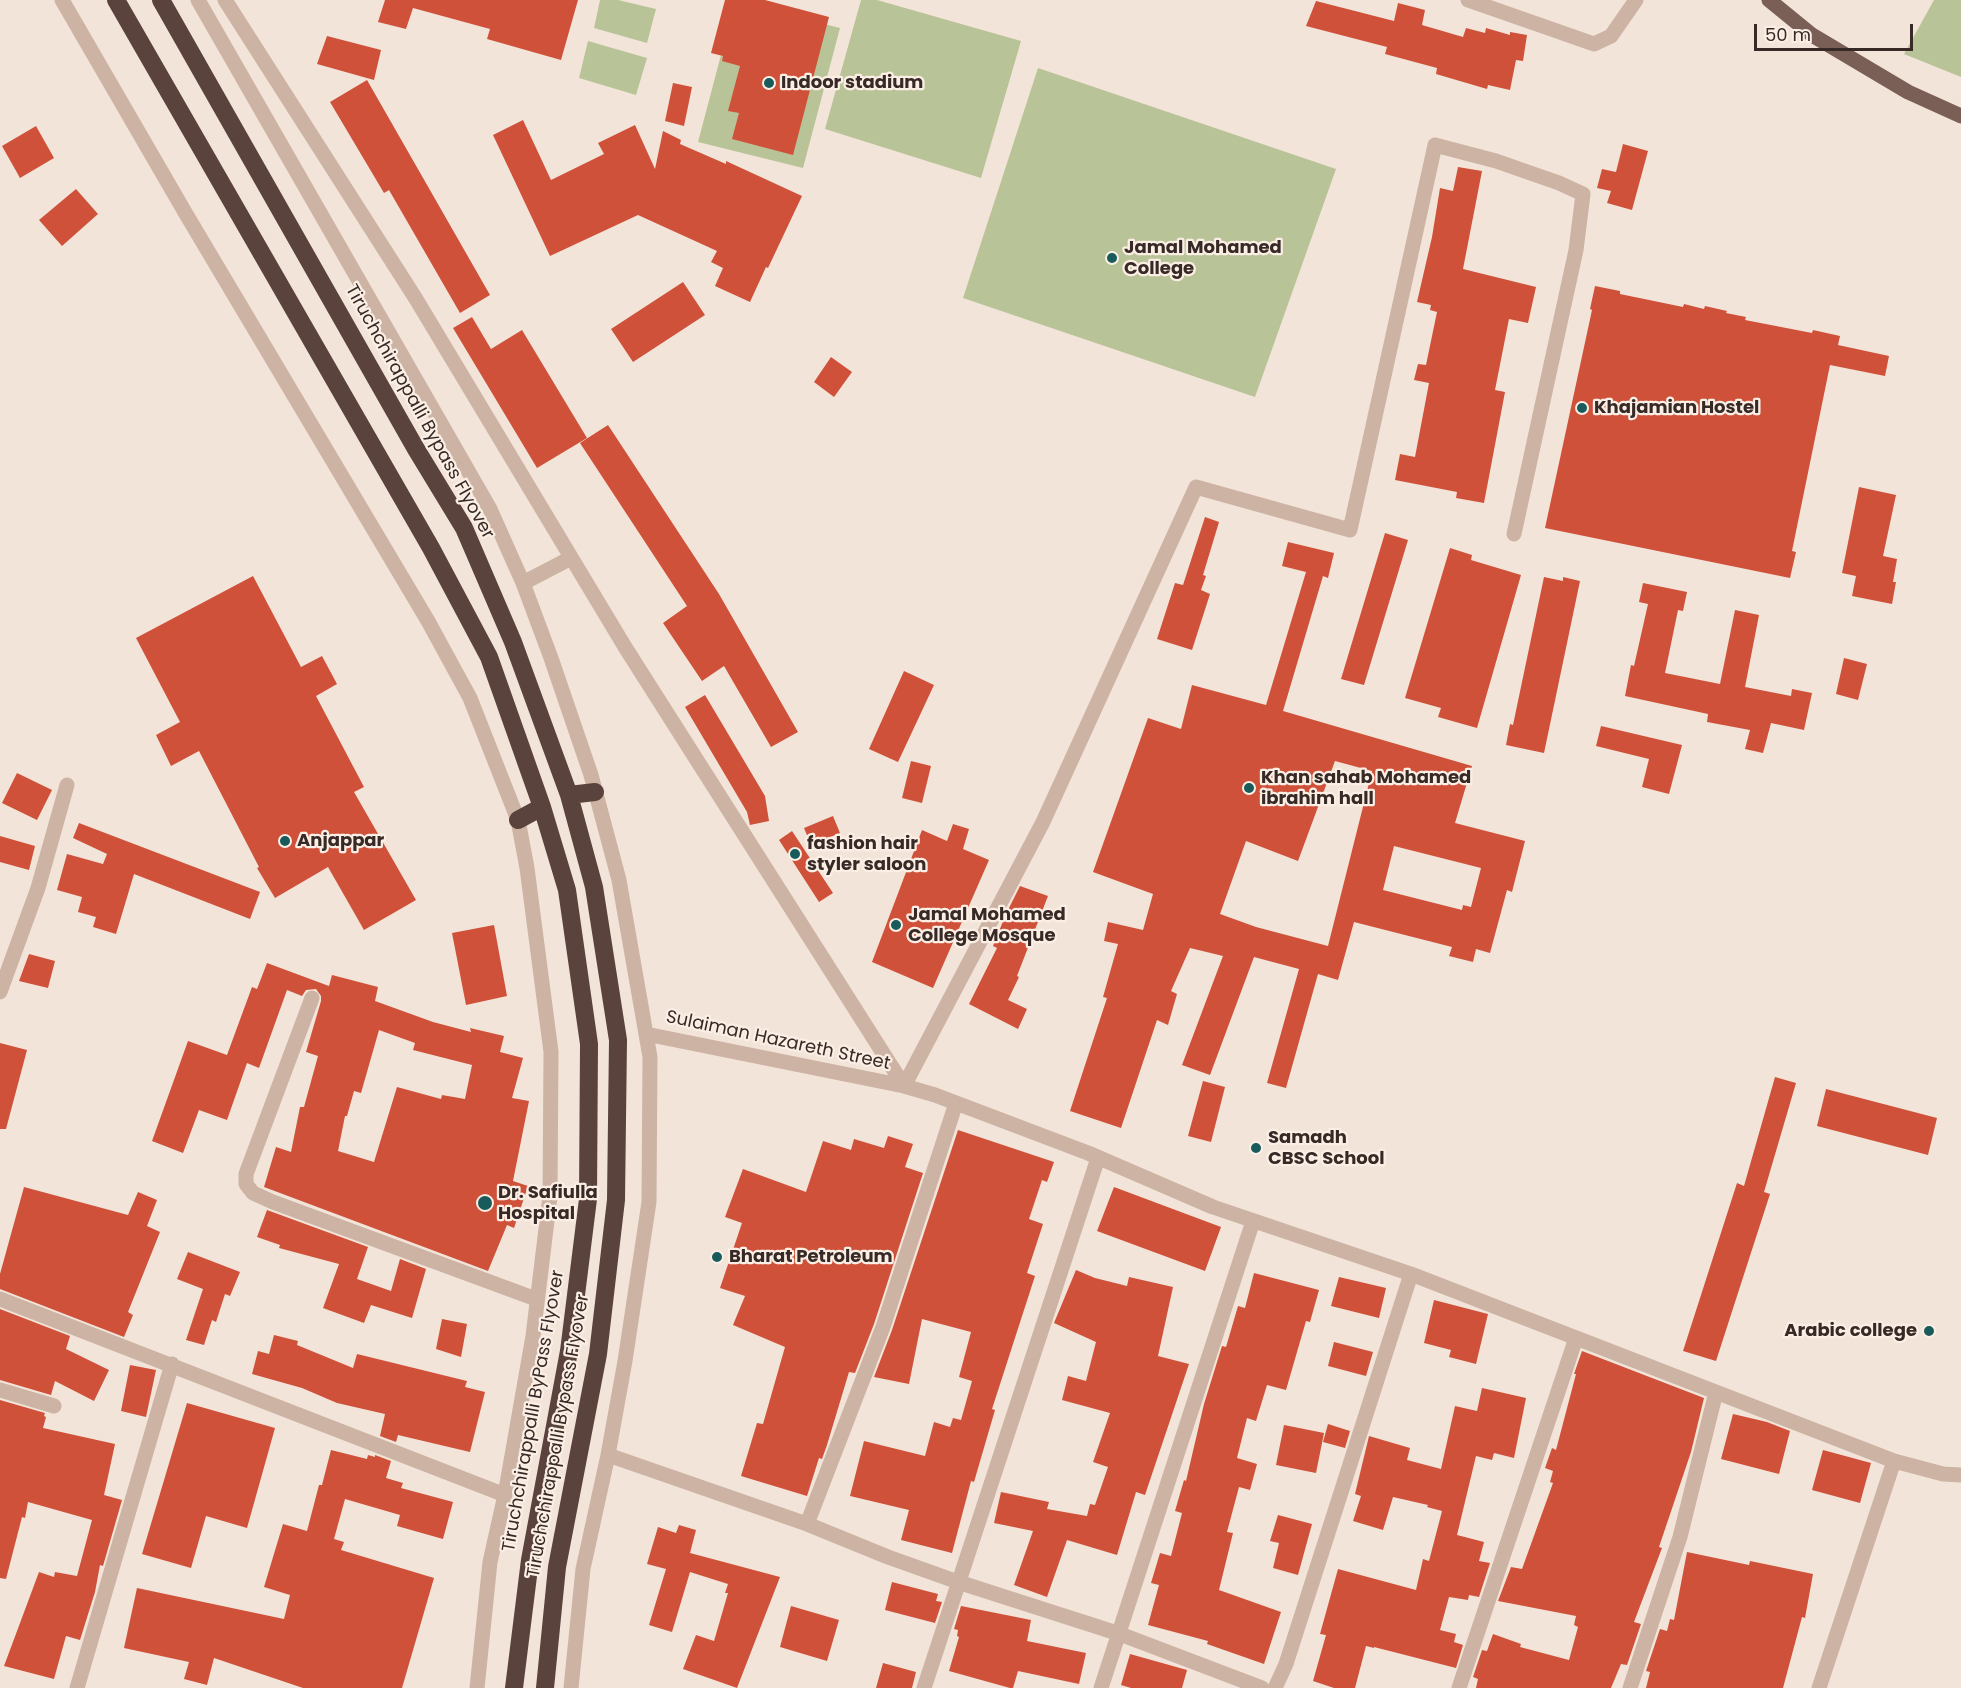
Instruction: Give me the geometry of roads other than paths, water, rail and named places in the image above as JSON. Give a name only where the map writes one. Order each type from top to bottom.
[{"type":"highway","points":[[116,0],[431,548],[489,657],[543,807],[518,820]]},
{"type":"highway","name":"Tiruchchirappalli Bypass Flyover","points":[[162,0],[416,449],[464,528],[513,642],[569,795],[594,887],[618,1040],[616,1200],[598,1354],[557,1567],[545,1688]]},
{"type":"highway","points":[[569,795],[595,792]]},
{"type":"highway","name":"Tiruchchirappalli ByPass Flyover","points":[[514,1688],[530,1560],[569,1351],[588,1198],[589,1044],[567,890],[543,807]]},
{"type":"main road","points":[[1769,0],[1812,35],[1908,92],[1961,116]]},
{"type":"street","points":[[62,0],[438,640],[470,698],[518,820],[527,868],[551,1052],[550,1197],[533,1336],[505,1494],[490,1562],[477,1688]]},
{"type":"street","points":[[198,0],[490,509],[523,583],[551,658],[595,792],[619,880],[650,1057],[649,1202],[626,1361],[583,1569],[571,1688]]},
{"type":"street","points":[[225,0],[416,299],[625,647],[903,1086],[1043,822],[1196,487],[1350,530],[1435,145],[1496,160],[1583,194],[1576,250],[1514,534]]},
{"type":"street","points":[[1468,0],[1594,44],[1611,36],[1636,0]]},
{"type":"street","points":[[523,583],[571,558]]},
{"type":"street","points":[[0,992],[38,888],[67,785]]},
{"type":"street","points":[[312,998],[246,1174],[246,1184],[253,1193],[273,1202],[536,1299]]},
{"type":"street","name":"Sulaiman Hazareth Street","points":[[646,1034],[903,1086],[956,1103],[1098,1158],[1213,1207],[1411,1274],[1894,1461],[1943,1474],[1961,1475]]},
{"type":"street","points":[[807,1524],[883,1327],[956,1103]]},
{"type":"street","points":[[924,1688],[1098,1158]]},
{"type":"street","points":[[1101,1688],[1253,1221]]},
{"type":"street","points":[[1275,1688],[1286,1664],[1411,1274]]},
{"type":"street","points":[[0,1299],[505,1494]]},
{"type":"street","points":[[1459,1688],[1576,1338]]},
{"type":"street","points":[[78,1688],[172,1364]]},
{"type":"street","points":[[0,1390],[54,1406]]},
{"type":"street","points":[[1630,1688],[1680,1537],[1716,1392]]},
{"type":"street","points":[[608,1455],[807,1524],[958,1582],[1120,1634],[1262,1688]]},
{"type":"street","points":[[1819,1688],[1894,1461]]},
{"type":"place","name":"Indoor stadium","points":[[769,83]]},
{"type":"place","name":"Jamal Mohamed College","points":[[1112,258]]},
{"type":"place","name":"Khajamian Hostel","points":[[1582,408]]},
{"type":"place","name":"Khan sahab Mohamed ibrahim hall","points":[[1249,788]]},
{"type":"place","name":"Anjappar","points":[[285,841]]},
{"type":"place","name":"fashion hair styler saloon","points":[[795,854]]},
{"type":"place","name":"Jamal Mohamed College Mosque","points":[[896,925]]},
{"type":"place","name":"Samadh CBSC School","points":[[1256,1148]]},
{"type":"place","name":"Dr. Safiulla Hospital","points":[[485,1203]]},
{"type":"place","name":"Bharat Petroleum","points":[[717,1257]]},
{"type":"place","name":"Arabic college","points":[[1929,1331]]}]
